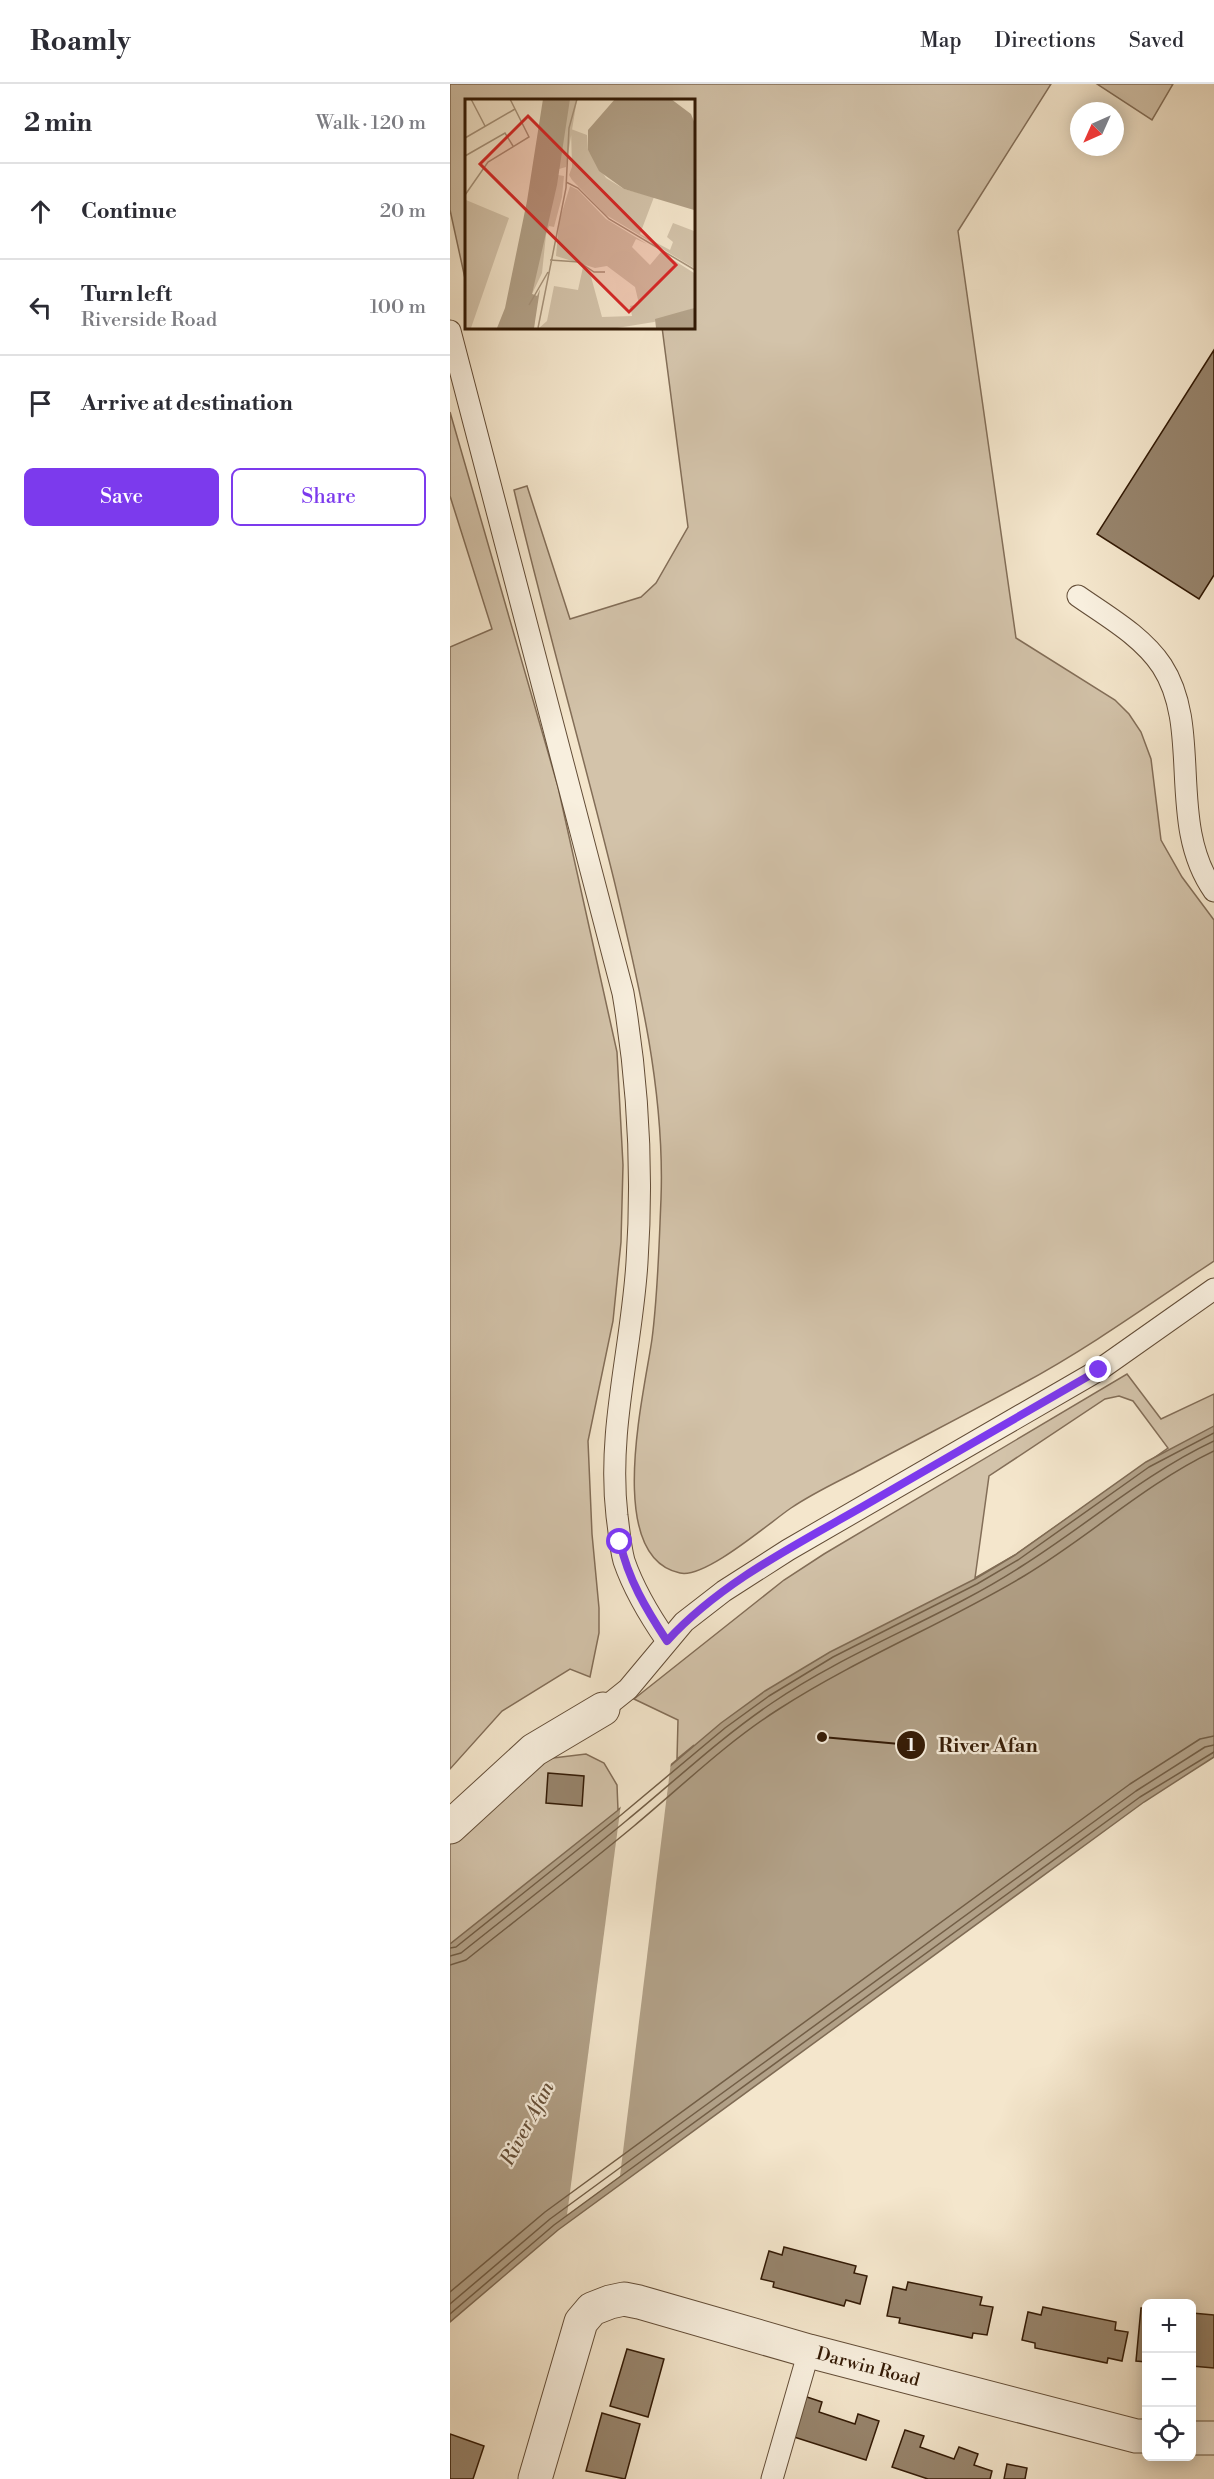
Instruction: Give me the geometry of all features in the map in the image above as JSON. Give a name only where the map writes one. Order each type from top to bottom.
[{"type":"street","points":[[450,1827],[534,1750],[603,1709]]},
{"type":"street","name":"Darwin Road","points":[[535,2479],[580,2322],[592,2309],[624,2299],[809,2351],[1142,2436]]},
{"type":"street","points":[[1196,2438],[1214,2438]]},
{"type":"lane","points":[[450,331],[540,669],[628,1022],[637,1128],[638,1260],[615,1437],[615,1494],[624,1559],[643,1605],[667,1641]]},
{"type":"lane","points":[[1078,596],[1138,639],[1163,667],[1171,682],[1180,713],[1184,771],[1195,854],[1201,871],[1214,891]]},
{"type":"lane","points":[[603,1709],[628,1689],[684,1622],[724,1590],[788,1550],[1099,1370],[1214,1289]]},
{"type":"lane","points":[[772,2479],[809,2351]]},
{"type":"shaded area","points":[[450,84],[1051,84],[958,231],[1016,638],[1115,700],[1129,714],[1141,732],[1151,759],[1161,840],[1182,877],[1214,920],[1214,1261],[1071,1356],[982,1406],[808,1497],[720,1559],[691,1573],[680,1573],[656,1560],[642,1537],[635,1505],[634,1469],[637,1431],[652,1339],[658,1269],[661,1199],[659,1118],[641,998],[614,880],[514,490],[527,486],[570,619],[641,597],[656,583],[688,527],[662,328],[694,328],[694,99],[465,99],[465,278],[450,210]]},
{"type":"shaded area","points":[[1097,84],[1173,84],[1152,120]]},
{"type":"shaded area","points":[[450,412],[558,787],[617,1052],[623,1165],[621,1242],[613,1321],[588,1441],[592,1534],[599,1608],[599,1633],[590,1677],[570,1669],[502,1711],[450,1769],[450,647],[492,629],[450,496]]},
{"type":"shaded area","points":[[1127,1374],[1161,1419],[1214,1394],[1214,1550],[450,2196],[450,1827],[505,1774],[553,1758],[586,1754],[604,1763],[617,1785],[618,1810],[694,1745],[677,1759],[678,1720],[634,1699],[784,1580]],"holes":[[[1119,1396],[1133,1401],[1168,1448],[1015,1555],[975,1578],[989,1476],[1105,1399]]]},
{"type":"water","points":[[1214,1426],[1214,1757],[1144,1802],[558,2230],[450,2322],[450,1944],[617,1811],[721,1723],[765,1691],[830,1652],[975,1579],[1015,1555],[1146,1462]]},
{"type":"pier","points":[[671,1762],[620,2176],[567,2215],[621,1804]]},
{"type":"building","points":[[1214,350],[1214,575],[1199,599],[1097,534]]},
{"type":"building","points":[[548,1773],[584,1776],[582,1806],[546,1803]]},
{"type":"building","points":[[784,2247],[856,2266],[854,2273],[867,2276],[860,2304],[846,2300],[844,2306],[773,2287],[774,2282],[761,2279],[769,2251],[782,2255]]},
{"type":"building","points":[[908,2282],[982,2297],[980,2305],[993,2307],[987,2335],[973,2333],[972,2338],[899,2323],[900,2318],[887,2316],[893,2287],[906,2290]]},
{"type":"building","points":[[1043,2307],[1116,2322],[1115,2330],[1128,2332],[1122,2361],[1108,2358],[1107,2363],[1035,2348],[1035,2343],[1022,2340],[1028,2312],[1041,2315]]},
{"type":"building","points":[[1141,2308],[1142,2308],[1142,2362],[1136,2361]]},
{"type":"building","points":[[1196,2313],[1214,2315],[1214,2368],[1196,2366]]},
{"type":"building","points":[[627,2349],[664,2359],[648,2417],[610,2406]]},
{"type":"building","points":[[804,2396],[822,2402],[819,2412],[855,2424],[858,2414],[879,2421],[866,2460],[791,2436]]},
{"type":"building","points":[[602,2413],[640,2424],[625,2479],[586,2471]]},
{"type":"building","points":[[905,2430],[924,2436],[920,2447],[954,2459],[959,2447],[978,2454],[974,2465],[992,2471],[990,2479],[928,2479],[892,2467]]},
{"type":"building","points":[[450,2434],[484,2446],[473,2479],[450,2479]]},
{"type":"building","points":[[1007,2464],[1027,2468],[1025,2479],[1004,2479]]},
{"type":"place","name":"River Afan","points":[[822,1737]]},
{"type":"route","points":[[620,1542],[633,1584],[643,1605],[667,1641],[684,1622],[724,1590],[788,1550],[1099,1370]]}]
